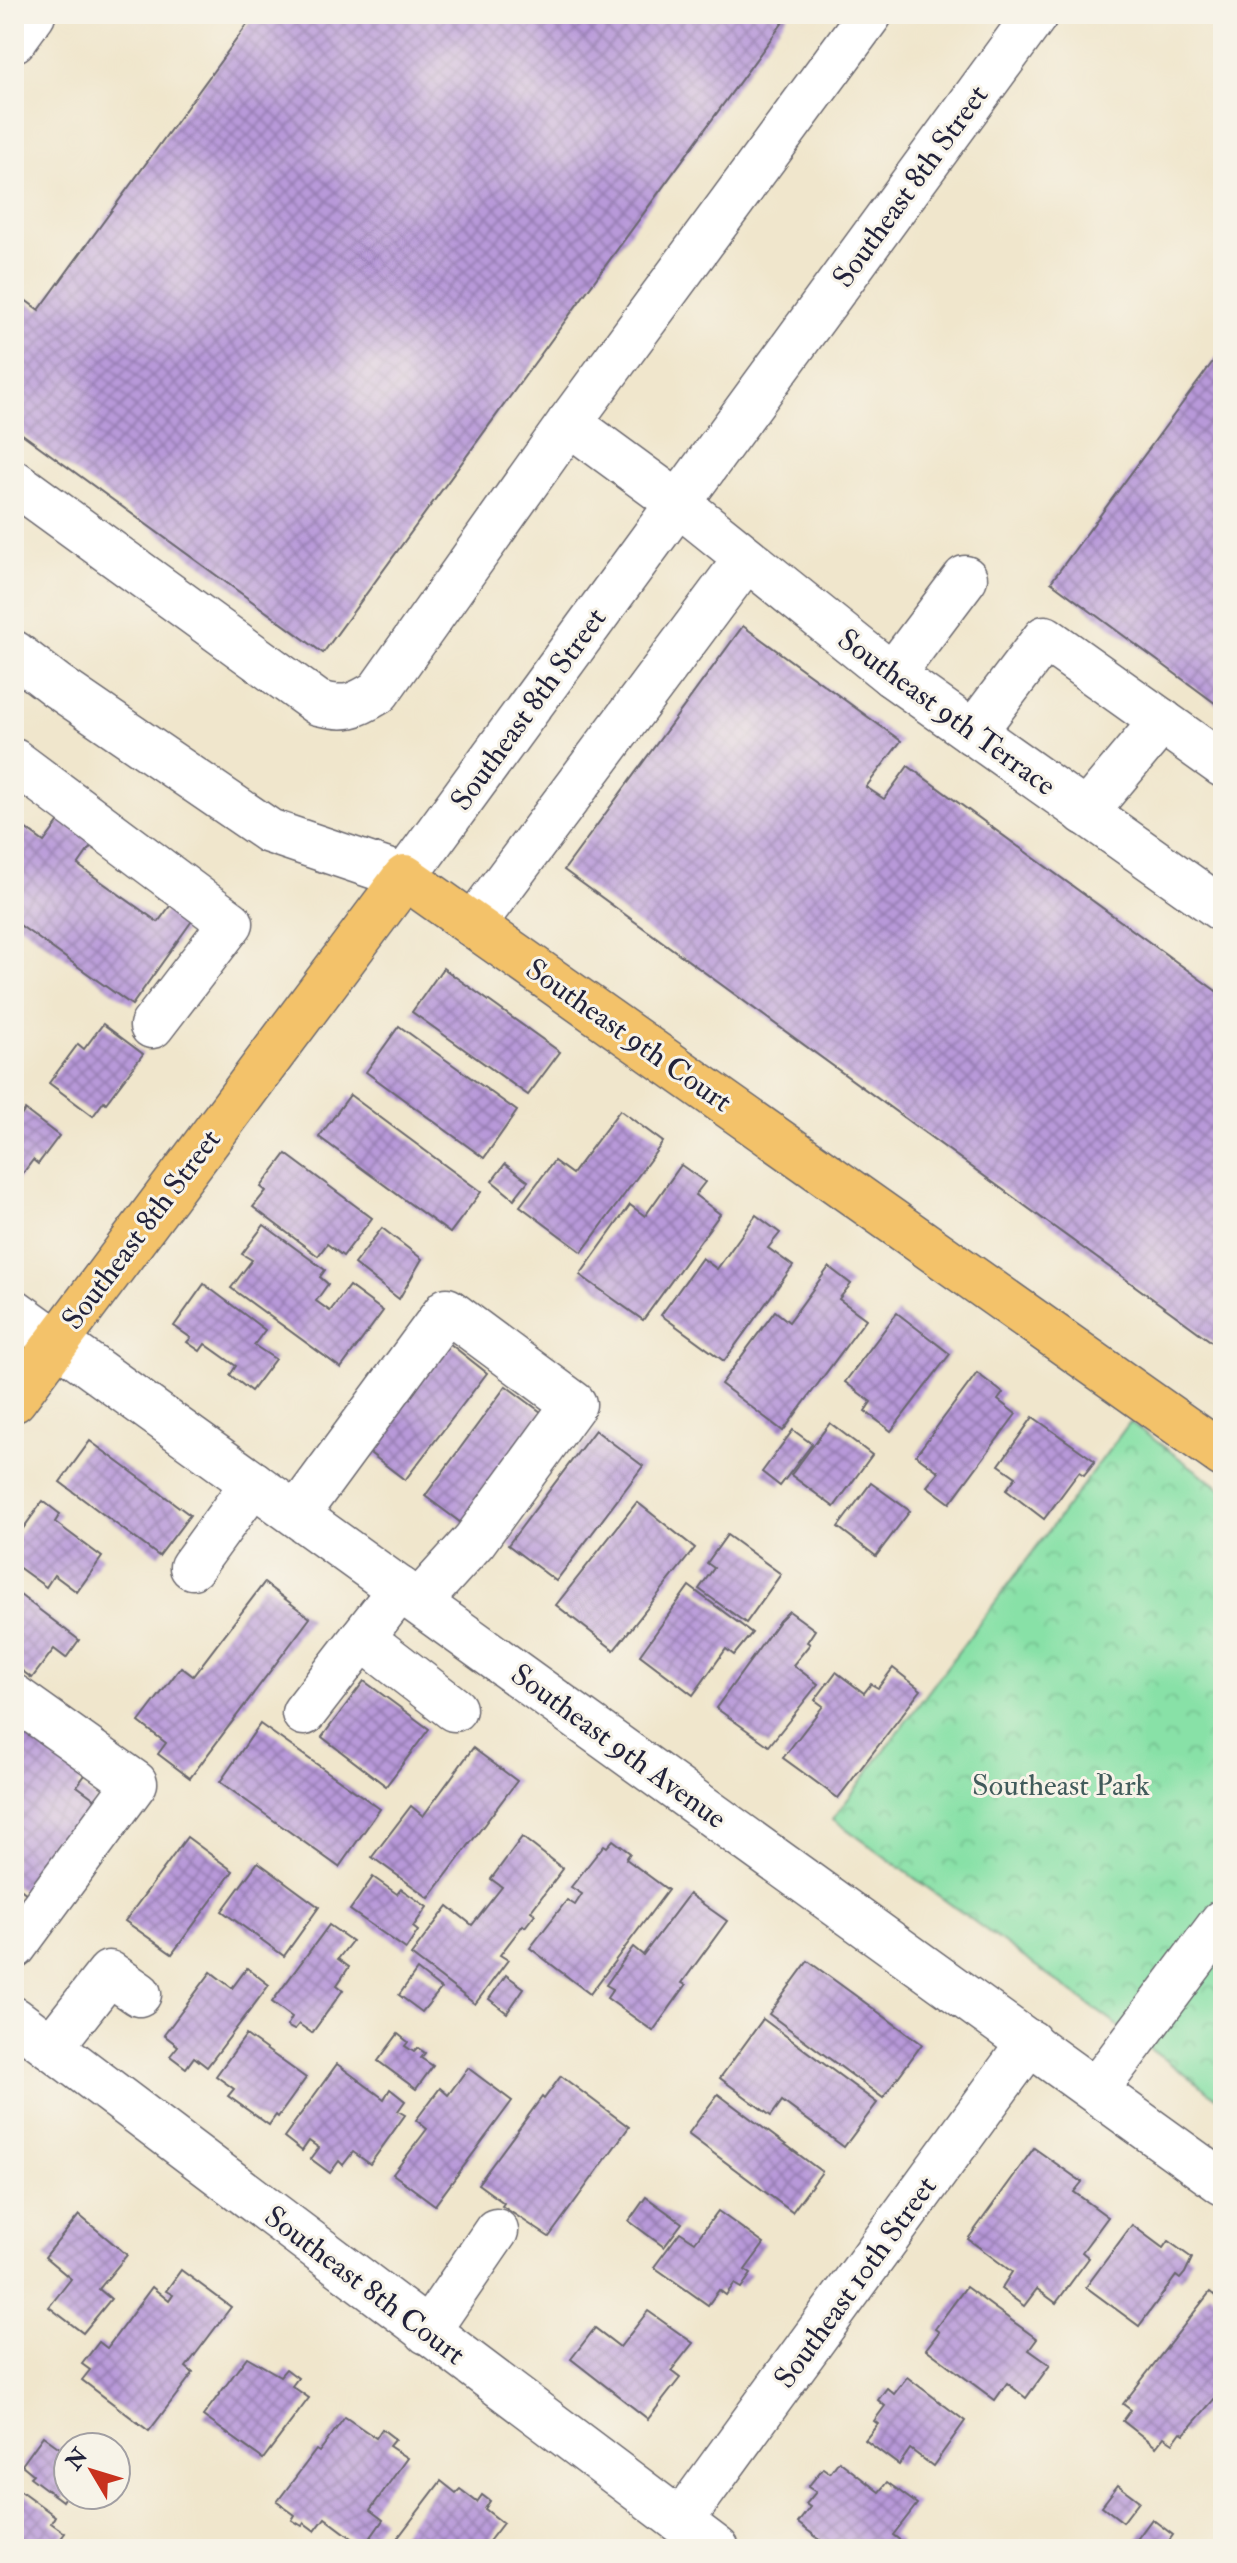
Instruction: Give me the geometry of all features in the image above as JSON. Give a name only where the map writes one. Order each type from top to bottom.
[{"type":"main road","name":"Southeast 9th Court","points":[[405,877],[1223,1455]]},
{"type":"main road","name":"Southeast 8th Street","points":[[14,1400],[405,877]]},
{"type":"street","points":[[14,40],[33,14]]},
{"type":"street","points":[[14,482],[318,703],[339,708],[357,705],[378,692],[569,423],[870,14]]},
{"type":"street","name":"Southeast 8th Street","points":[[405,877],[1036,14]]},
{"type":"street","name":"Southeast 9th Terrace","points":[[569,423],[678,503],[892,675],[1223,910]]},
{"type":"street","points":[[473,925],[746,559]]},
{"type":"street","points":[[892,675],[965,578]]},
{"type":"street","points":[[973,733],[1045,638],[1223,765]]},
{"type":"street","name":"Southeast 9th Court","points":[[14,653],[57,686],[269,831],[405,877]]},
{"type":"street","points":[[1085,813],[1162,721]]},
{"type":"street","points":[[14,761],[231,923],[152,1026]]},
{"type":"street","points":[[297,1514],[447,1310],[574,1404],[475,1540],[362,1638],[304,1713]]},
{"type":"street","name":"Southeast 9th Avenue","points":[[14,1311],[1223,2183]]},
{"type":"street","points":[[192,1567],[253,1483]]},
{"type":"street","points":[[362,1638],[454,1709]]},
{"type":"street","points":[[14,1697],[135,1783],[14,1947]]},
{"type":"street","points":[[1096,2090],[1222,1922]]},
{"type":"street","points":[[51,2047],[109,1973],[139,1994]]},
{"type":"street","name":"Southeast 8th Court","points":[[14,2019],[717,2549]]},
{"type":"street","name":"Southeast 10th Street","points":[[681,2521],[1030,2042]]},
{"type":"street","points":[[427,2332],[496,2231]]},
{"type":"green space","name":"Southeast Park","points":[[1130,1422],[1223,1490],[1223,2102],[833,1819]]},
{"type":"building","points":[[255,14],[789,14],[323,653],[14,428],[14,292],[39,310]]},
{"type":"building","points":[[1223,348],[1223,709],[1051,582]]},
{"type":"building","points":[[743,626],[901,741],[866,787],[884,799],[908,766],[1223,996],[1223,1350],[564,870]]},
{"type":"building","points":[[61,819],[94,842],[78,865],[158,922],[173,902],[194,918],[132,1005],[14,921],[14,820],[44,842]]},
{"type":"building","points":[[443,968],[560,1052],[528,1095],[412,1012]]},
{"type":"building","points":[[103,1024],[143,1054],[93,1116],[49,1083],[78,1044],[84,1049]]},
{"type":"building","points":[[399,1026],[517,1111],[484,1158],[366,1072]]},
{"type":"building","points":[[350,1095],[481,1192],[450,1233],[319,1137]]},
{"type":"building","points":[[25,1110],[59,1136],[38,1164],[33,1160],[14,1185],[14,1126]]},
{"type":"building","points":[[620,1110],[663,1142],[582,1252],[520,1206],[554,1161],[572,1174]]},
{"type":"building","points":[[286,1154],[372,1218],[343,1256],[327,1244],[318,1256],[253,1207],[266,1191],[261,1187]]},
{"type":"building","points":[[505,1164],[528,1181],[514,1199],[492,1181]]},
{"type":"building","points":[[681,1165],[705,1182],[695,1195],[720,1214],[643,1320],[580,1275],[630,1205],[645,1216]]},
{"type":"building","points":[[756,1215],[780,1233],[768,1248],[793,1266],[724,1361],[661,1315],[702,1258],[717,1269]]},
{"type":"building","points":[[264,1225],[325,1270],[320,1277],[328,1284],[316,1301],[330,1311],[349,1286],[383,1311],[341,1368],[231,1288],[252,1260],[242,1254]]},
{"type":"building","points":[[382,1228],[422,1259],[399,1299],[354,1264]]},
{"type":"building","points":[[829,1267],[851,1284],[839,1299],[866,1319],[783,1431],[721,1384],[775,1311],[789,1322]]},
{"type":"building","points":[[204,1284],[265,1330],[254,1345],[275,1359],[251,1391],[230,1375],[236,1366],[205,1344],[200,1351],[187,1342],[191,1338],[174,1326]]},
{"type":"building","points":[[897,1313],[950,1354],[891,1431],[865,1411],[871,1402],[845,1382]]},
{"type":"building","points":[[440,1336],[487,1373],[405,1480],[357,1443]]},
{"type":"building","points":[[977,1373],[1003,1393],[998,1400],[1016,1414],[950,1503],[927,1486],[939,1472],[916,1455]]},
{"type":"building","points":[[506,1386],[553,1421],[472,1531],[425,1496]]},
{"type":"building","points":[[1033,1417],[1095,1461],[1084,1475],[1079,1472],[1044,1519],[1006,1490],[1016,1477],[999,1465]]},
{"type":"building","points":[[830,1423],[872,1455],[834,1507],[791,1475]]},
{"type":"building","points":[[595,1430],[643,1466],[556,1581],[508,1545]]},
{"type":"building","points":[[793,1430],[812,1444],[780,1486],[762,1472]]},
{"type":"building","points":[[90,1441],[190,1515],[159,1556],[60,1482]]},
{"type":"building","points":[[871,1483],[910,1511],[876,1556],[838,1527]]},
{"type":"building","points":[[43,1501],[60,1514],[55,1522],[102,1557],[77,1592],[54,1575],[46,1587],[14,1564],[14,1541]]},
{"type":"building","points":[[637,1502],[695,1548],[614,1650],[556,1605]]},
{"type":"building","points":[[727,1535],[781,1574],[746,1623],[699,1589],[714,1568],[707,1563]]},
{"type":"building","points":[[264,1583],[310,1618],[190,1778],[158,1754],[166,1743],[139,1722],[181,1667],[193,1676]]},
{"type":"building","points":[[689,1586],[752,1633],[734,1655],[726,1649],[693,1695],[640,1655]]},
{"type":"building","points":[[20,1595],[79,1640],[66,1658],[54,1649],[32,1678],[14,1665],[14,1596],[17,1599]]},
{"type":"building","points":[[789,1611],[815,1630],[807,1642],[810,1644],[793,1665],[818,1684],[769,1746],[716,1708]]},
{"type":"building","points":[[893,1668],[921,1690],[838,1798],[783,1758],[823,1706],[815,1700],[836,1672],[864,1693],[871,1684],[878,1688]]},
{"type":"building","points":[[364,1681],[429,1729],[386,1786],[322,1737]]},
{"type":"building","points":[[14,1713],[90,1768],[77,1786],[96,1800],[27,1894],[14,1884]]},
{"type":"building","points":[[260,1724],[380,1809],[339,1867],[220,1782]]},
{"type":"building","points":[[473,1748],[517,1781],[429,1898],[372,1857],[411,1806],[423,1816]]},
{"type":"building","points":[[187,1837],[233,1871],[172,1954],[125,1921]]},
{"type":"building","points":[[522,1837],[563,1869],[531,1911],[535,1914],[500,1955],[508,1960],[475,2004],[411,1955],[448,1906],[472,1925],[502,1887],[491,1879]]},
{"type":"building","points":[[613,1840],[630,1853],[626,1859],[668,1890],[590,1994],[530,1948],[567,1900],[575,1905],[582,1894],[571,1887],[604,1845],[607,1847]]},
{"type":"building","points":[[258,1862],[319,1907],[284,1956],[222,1911]]},
{"type":"building","points":[[373,1877],[397,1894],[401,1889],[427,1907],[413,1927],[418,1931],[406,1949],[350,1910]]},
{"type":"building","points":[[689,1894],[727,1921],[682,1983],[686,1985],[653,2031],[607,1998],[613,1989],[606,1985],[633,1947],[643,1955]]},
{"type":"building","points":[[329,1925],[352,1941],[338,1959],[349,1967],[337,1985],[343,1990],[312,2033],[299,2024],[294,2030],[287,2026],[292,2017],[272,2002]]},
{"type":"building","points":[[808,1961],[922,2044],[883,2098],[769,2014]]},
{"type":"building","points":[[247,1968],[269,1985],[207,2067],[194,2057],[186,2068],[170,2056],[178,2046],[164,2035],[211,1972],[232,1988]]},
{"type":"building","points":[[417,1970],[441,1989],[422,2012],[399,1995]]},
{"type":"building","points":[[506,1975],[524,1988],[507,2013],[489,1999]]},
{"type":"building","points":[[763,2019],[877,2103],[844,2147],[782,2101],[771,2116],[720,2078]]},
{"type":"building","points":[[398,2034],[408,2042],[405,2046],[414,2052],[418,2048],[425,2053],[421,2058],[433,2066],[416,2089],[378,2061]]},
{"type":"building","points":[[246,2035],[306,2078],[269,2125],[228,2096],[234,2089],[216,2076]]},
{"type":"building","points":[[337,2064],[384,2099],[390,2089],[405,2101],[398,2111],[405,2115],[370,2164],[353,2152],[343,2165],[339,2161],[330,2173],[311,2159],[319,2148],[309,2141],[302,2151],[284,2137]]},
{"type":"building","points":[[468,2068],[512,2101],[435,2205],[393,2174],[427,2129],[416,2120],[440,2088],[448,2095]]},
{"type":"building","points":[[561,2076],[629,2127],[549,2237],[502,2206],[504,2203],[478,2184]]},
{"type":"building","points":[[718,2094],[822,2172],[792,2212],[688,2134]]},
{"type":"building","points":[[1034,2148],[1082,2182],[1074,2192],[1108,2217],[1082,2252],[1089,2258],[1056,2303],[1037,2289],[1024,2306],[1001,2289],[1012,2272],[968,2239]]},
{"type":"building","points":[[646,2197],[682,2223],[664,2247],[629,2221]]},
{"type":"building","points":[[718,2211],[764,2244],[745,2270],[751,2274],[741,2288],[734,2284],[726,2295],[719,2290],[708,2305],[654,2267],[680,2232],[695,2242]]},
{"type":"building","points":[[79,2215],[127,2255],[99,2289],[111,2299],[83,2333],[49,2307],[71,2279],[45,2257]]},
{"type":"building","points":[[1132,2225],[1163,2248],[1168,2241],[1192,2258],[1185,2273],[1180,2279],[1176,2276],[1139,2326],[1086,2287]]},
{"type":"building","points":[[181,2270],[231,2307],[186,2367],[193,2373],[149,2431],[82,2380],[90,2370],[82,2364],[99,2342],[107,2348],[152,2287],[169,2301],[173,2295],[166,2291]]},
{"type":"building","points":[[966,2287],[1037,2339],[1029,2350],[1050,2365],[1026,2398],[1007,2383],[995,2400],[926,2349],[939,2332],[935,2329]]},
{"type":"building","points":[[1210,2292],[1223,2302],[1223,2389],[1184,2434],[1181,2432],[1173,2443],[1164,2437],[1156,2447],[1123,2421],[1131,2410],[1123,2404]]},
{"type":"building","points":[[648,2311],[693,2343],[671,2371],[680,2378],[648,2419],[571,2359],[595,2328],[620,2347]]},
{"type":"building","points":[[247,2357],[280,2376],[286,2369],[298,2378],[292,2386],[309,2398],[263,2459],[203,2416]]},
{"type":"building","points":[[907,2377],[965,2421],[933,2466],[910,2449],[899,2465],[865,2440],[878,2424],[874,2421],[885,2406],[878,2400],[887,2388],[894,2394]]},
{"type":"building","points":[[345,2417],[376,2438],[382,2429],[395,2439],[389,2446],[407,2458],[370,2510],[383,2520],[364,2547],[325,2518],[315,2531],[304,2523],[302,2526],[292,2520],[295,2515],[277,2502]]},
{"type":"building","points":[[43,2436],[52,2442],[52,2494],[30,2477],[33,2474],[22,2465]]},
{"type":"building","points":[[839,2461],[879,2492],[887,2482],[917,2504],[893,2535],[901,2541],[895,2549],[832,2549],[798,2523],[810,2507],[806,2504],[816,2492],[808,2487],[823,2468],[830,2473]]},
{"type":"building","points":[[441,2481],[456,2493],[460,2489],[477,2502],[482,2495],[490,2501],[485,2509],[503,2523],[483,2549],[453,2549],[447,2544],[444,2549],[402,2549],[394,2543]]},
{"type":"building","points":[[1118,2485],[1139,2501],[1123,2522],[1102,2506]]},
{"type":"building","points":[[14,2486],[55,2516],[51,2523],[65,2533],[53,2549],[14,2549]]},
{"type":"building","points":[[1152,2519],[1173,2535],[1163,2549],[1130,2549]]}]
